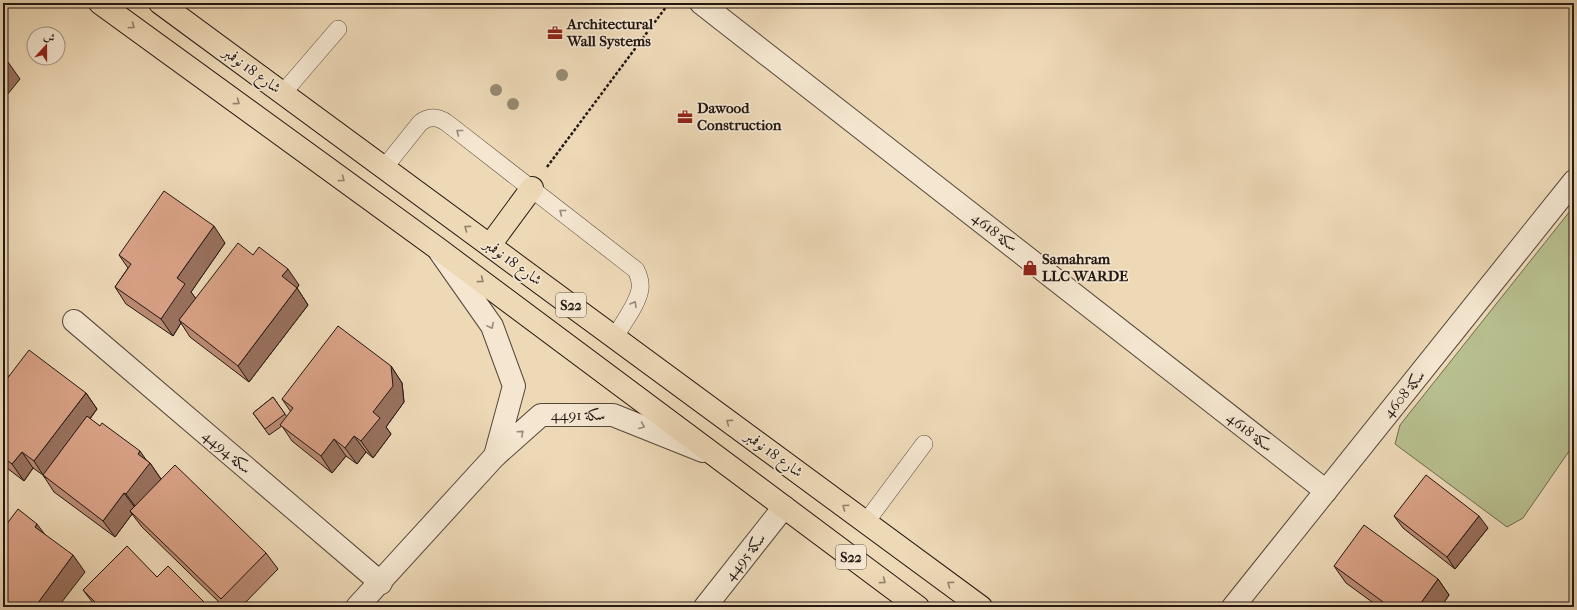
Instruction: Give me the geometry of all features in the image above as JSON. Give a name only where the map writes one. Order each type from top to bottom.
[{"type":"main road","name":"S22","points":[[100,3],[437,248],[918,607]]},
{"type":"main road","name":"شارع 18 نوفمبر","points":[[160,3],[981,607]]},
{"type":"main road","points":[[490,245],[532,188]]},
{"type":"street","name":"سكة 4618","points":[[701,3],[1326,491]]},
{"type":"street","name":"سكة 4608","points":[[1234,607],[1574,181]]},
{"type":"street","name":"سكة 4491","points":[[437,248],[492,326],[514,386],[495,456]]},
{"type":"street","name":"سكة 4494","points":[[74,321],[381,583]]},
{"type":"street","name":"سكة 4491","points":[[357,607],[381,583],[495,456],[541,415],[613,415],[717,456]]},
{"type":"street","name":"سكة 4495","points":[[705,607],[784,507]]},
{"type":"lane","points":[[283,93],[338,29]]},
{"type":"lane","points":[[384,168],[420,123],[433,117],[446,123],[532,188],[636,270],[640,279],[638,297],[615,337]]},
{"type":"lane","points":[[866,522],[924,444]]},
{"type":"path","points":[[532,188],[669,3]]},
{"type":"green space","points":[[1574,206],[1574,444],[1523,518],[1507,527],[1395,444],[1400,425]]},
{"type":"building","points":[[3,58],[8,62],[3,69]]},
{"type":"building","points":[[164,191],[214,226],[177,278],[185,284],[161,319],[115,287],[131,264],[119,255]]},
{"type":"building","points":[[238,243],[253,255],[259,247],[288,269],[282,276],[297,288],[238,366],[179,320]]},
{"type":"building","points":[[338,326],[391,366],[393,386],[373,412],[380,418],[361,441],[354,436],[345,448],[334,439],[321,456],[280,425],[293,408],[282,399]]},
{"type":"building","points":[[29,350],[86,393],[34,461],[22,452],[12,464],[3,457],[3,384]]},
{"type":"building","points":[[273,397],[285,414],[265,429],[253,413]]},
{"type":"building","points":[[87,416],[100,426],[102,423],[140,451],[138,454],[150,463],[126,494],[124,493],[103,521],[43,475]]},
{"type":"building","points":[[175,465],[266,553],[221,599],[130,511]]},
{"type":"building","points":[[1426,475],[1479,516],[1447,557],[1394,516]]},
{"type":"building","points":[[18,509],[37,524],[35,527],[73,555],[35,607],[3,607],[3,529]]},
{"type":"building","points":[[1364,525],[1438,579],[1418,607],[1390,607],[1334,566]]},
{"type":"building","points":[[127,546],[157,577],[168,566],[209,607],[100,607],[83,590]]},
{"type":"place","name":"Architectural Wall Systems","points":[[555,33]]},
{"type":"place","name":"Dawood Construction","points":[[685,117]]},
{"type":"place","name":"Samahram LLC WARDE","points":[[1030,268]]}]
